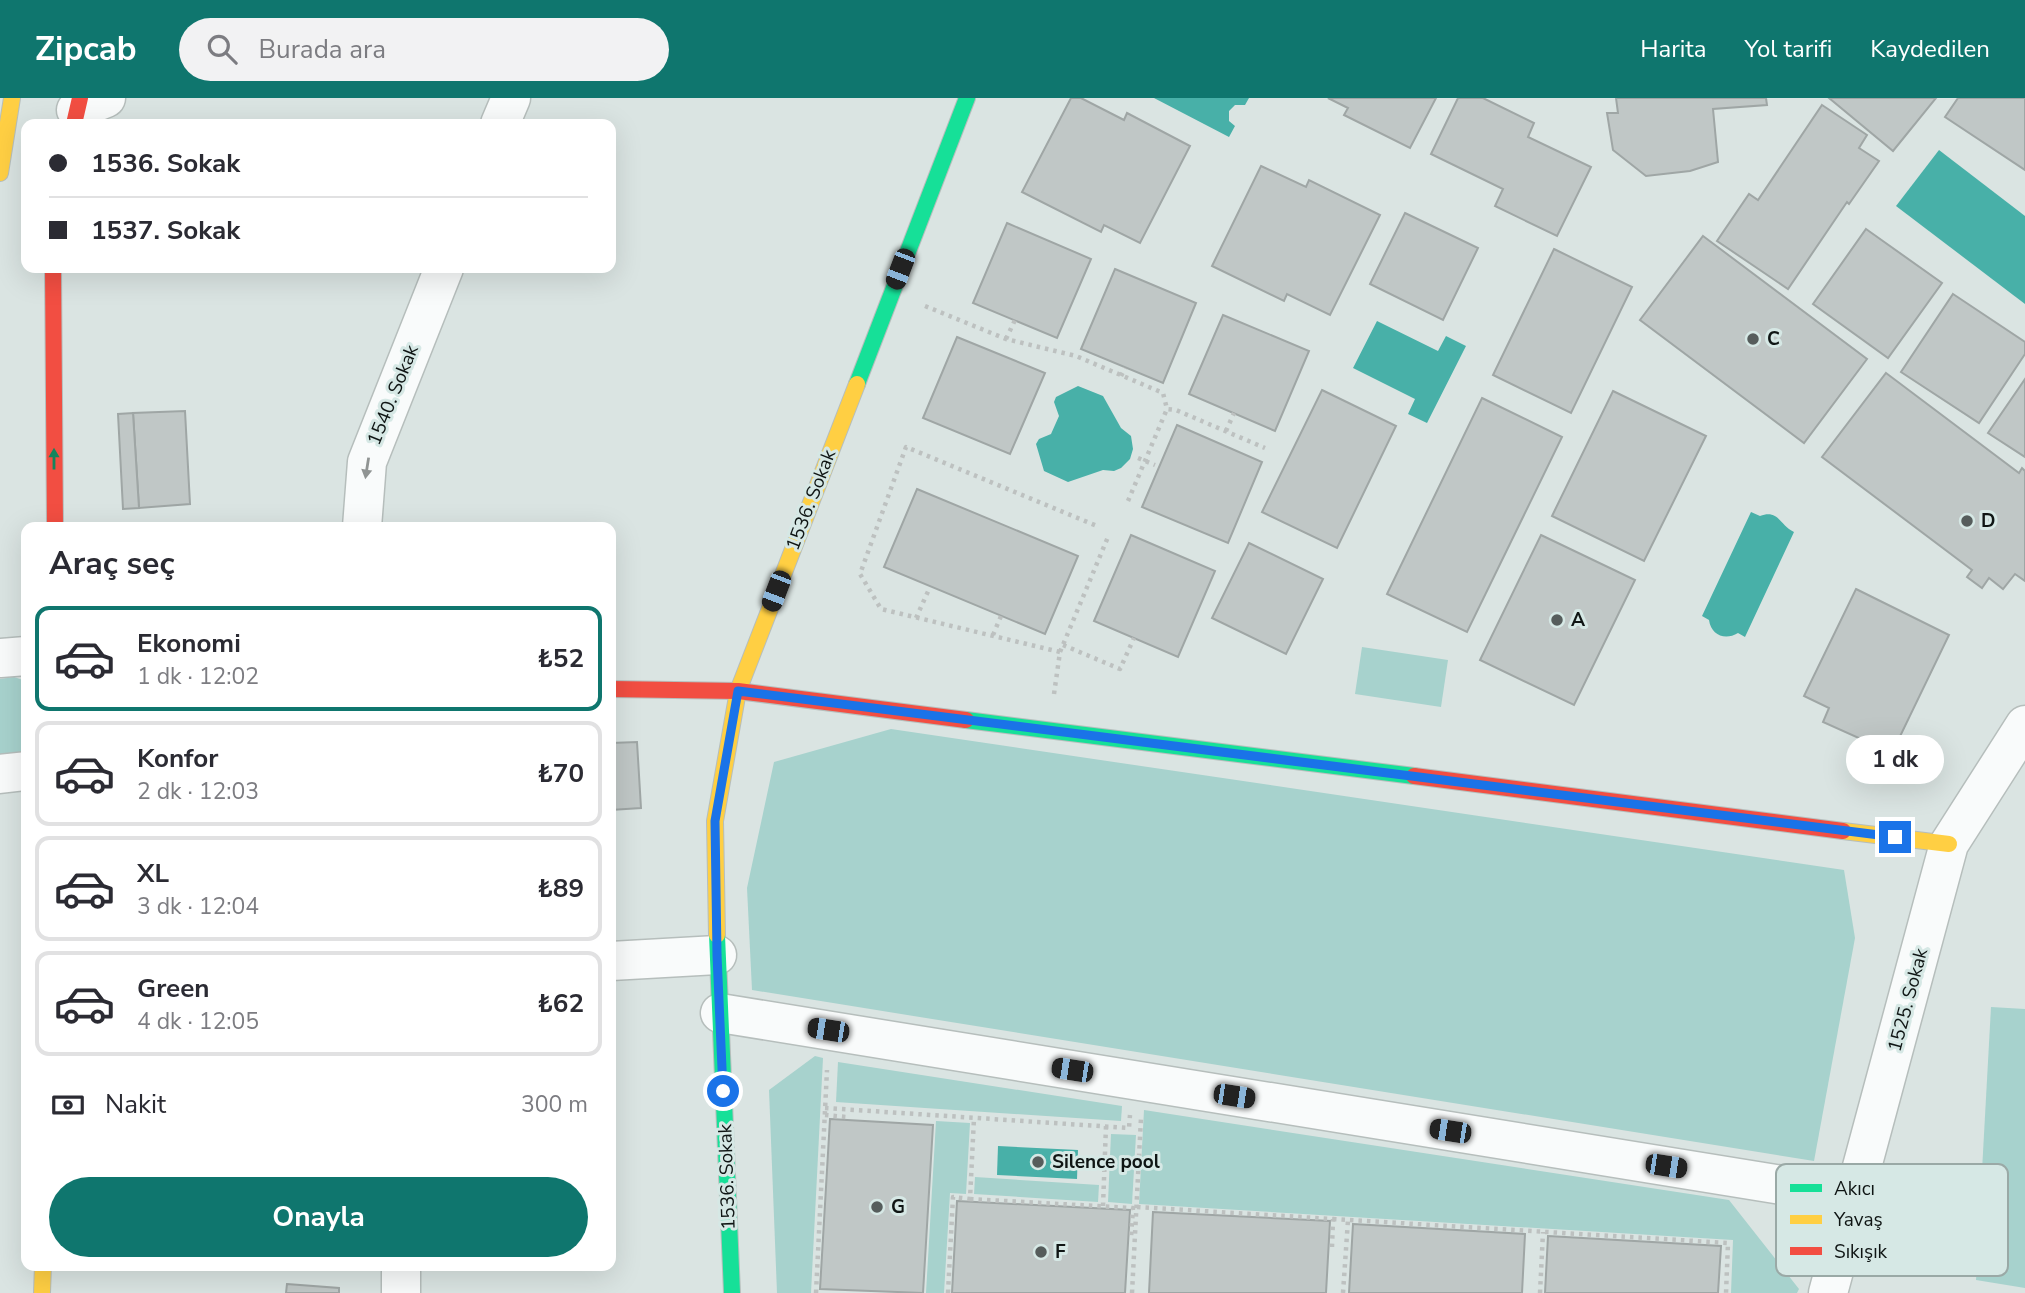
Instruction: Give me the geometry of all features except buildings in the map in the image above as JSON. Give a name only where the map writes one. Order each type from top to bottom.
[{"type":"street","points":[[502,119],[511,98]]},
{"type":"street","name":"1536. Sokak","points":[[732,1293],[717,955],[715,821],[738,691],[967,98]]},
{"type":"street","points":[[0,173],[7,106]]},
{"type":"street","points":[[54,273],[55,522]]},
{"type":"street","name":"1540. Sokak","points":[[362,522],[367,462],[442,273]]},
{"type":"street","points":[[0,657],[21,656]]},
{"type":"street","points":[[616,689],[738,691],[1950,844]]},
{"type":"street","name":"1525. Sokak","points":[[1865,1164],[1950,844],[2025,725]]},
{"type":"street","points":[[0,774],[21,772]]},
{"type":"street","points":[[616,961],[717,955]]},
{"type":"street","points":[[720,1013],[1776,1184]]},
{"type":"street","points":[[42,1293],[43,1271]]},
{"type":"street","points":[[401,1271],[401,1293]]},
{"type":"street","name":"1525. Sokak","points":[[1829,1293],[1834,1276]]},
{"type":"path","points":[[891,292],[1006,339],[1076,356],[1163,393],[1167,409],[1128,500]]},
{"type":"path","points":[[1006,339],[1015,320]]},
{"type":"path","points":[[1121,376],[1125,368]]},
{"type":"path","points":[[1167,409],[1176,410],[1265,448]]},
{"type":"path","points":[[1226,431],[1234,413]]},
{"type":"path","points":[[1097,526],[906,447],[860,574],[881,610],[1059,652],[1108,537]]},
{"type":"path","points":[[1138,458],[1155,465]]},
{"type":"path","points":[[916,618],[930,587]]},
{"type":"path","points":[[993,635],[1001,616]]},
{"type":"path","points":[[1063,645],[1121,669],[1134,638]]},
{"type":"path","points":[[816,1293],[827,1070]]},
{"type":"path","points":[[825,1108],[1129,1128]]},
{"type":"path","points":[[1132,1293],[1141,1112]]},
{"type":"path","points":[[825,1115],[846,1117]]},
{"type":"path","points":[[970,1199],[974,1118]]},
{"type":"path","points":[[1103,1206],[1106,1126]]},
{"type":"path","points":[[948,1293],[953,1197],[1133,1208],[1131,1238]]},
{"type":"path","points":[[1137,1207],[1728,1243],[1726,1293]]},
{"type":"path","points":[[1332,1247],[1333,1219]]},
{"type":"path","points":[[1343,1293],[1348,1220]]},
{"type":"path","points":[[1540,1293],[1543,1232]]},
{"type":"shaded area","points":[[1362,647],[1448,660],[1441,707],[1355,694]]},
{"type":"shaded area","points":[[14,677],[21,679],[21,753],[0,755],[0,679]]},
{"type":"shaded area","points":[[891,729],[1844,870],[1855,938],[1814,1161],[752,990],[747,888],[774,762]]},
{"type":"shaded area","points":[[1991,1007],[2025,1009],[2025,1288],[1976,1280],[1976,1276],[2008,1276],[2008,1164],[1982,1164]]},
{"type":"shaded area","points":[[815,1056],[823,1058],[811,1293],[777,1293],[769,1090]]},
{"type":"shaded area","points":[[838,1062],[1122,1106],[1121,1121],[836,1102]]},
{"type":"shaded area","points":[[1144,1110],[1729,1200],[1776,1260],[1776,1276],[1789,1276],[1799,1289],[1797,1293],[1731,1293],[1733,1240],[1139,1204]]},
{"type":"shaded area","points":[[936,1121],[970,1123],[966,1194],[950,1193],[944,1293],[926,1293]]},
{"type":"shaded area","points":[[1111,1134],[1136,1135],[1132,1204],[1108,1202]]},
{"type":"shaded area","points":[[975,1177],[1099,1185],[1098,1202],[974,1194]]},
{"type":"water","points":[[1154,98],[1249,98],[1245,105],[1235,105],[1229,111],[1229,121],[1235,126],[1229,137]]},
{"type":"water","points":[[1939,150],[2025,216],[2025,304],[1896,206]]},
{"type":"water","points":[[1377,321],[1438,351],[1446,336],[1466,346],[1427,423],[1408,414],[1415,399],[1353,368]]},
{"type":"water","points":[[1078,386],[1103,396],[1121,428],[1131,436],[1133,449],[1130,459],[1121,468],[1114,471],[1103,470],[1068,482],[1044,471],[1036,444],[1039,439],[1051,434],[1059,416],[1054,402],[1056,397]]},
{"type":"water","points":[[1751,512],[1760,516],[1775,516],[1794,532],[1745,637],[1738,633],[1719,635],[1709,620],[1702,616]]},
{"type":"water","name":"Silence pool","points":[[998,1146],[1078,1150],[1077,1179],[997,1175]]},
{"type":"traffic: fast","points":[[857,384],[967,98]]},
{"type":"traffic: fast","points":[[966,720],[1414,776]]},
{"type":"traffic: fast","points":[[717,935],[732,1293]]},
{"type":"traffic: slow","points":[[0,173],[12,98]]},
{"type":"traffic: slow","points":[[717,935],[715,821],[738,691],[857,384]]},
{"type":"traffic: slow","points":[[1843,831],[1949,844]]},
{"type":"traffic: slow","points":[[42,1293],[43,1271]]},
{"type":"traffic: jam","points":[[75,119],[80,98]]},
{"type":"traffic: jam","points":[[53,273],[55,522]]},
{"type":"traffic: jam","points":[[616,689],[738,691],[966,720]]},
{"type":"traffic: jam","points":[[1414,776],[1843,831]]},
{"type":"place","name":"C","points":[[1753,339]]},
{"type":"place","name":"D","points":[[1967,521]]},
{"type":"place","name":"A","points":[[1557,620]]},
{"type":"place","name":"Silence pool","points":[[1038,1162]]},
{"type":"place","name":"G","points":[[877,1207]]},
{"type":"place","name":"F","points":[[1041,1252]]},
{"type":"route","points":[[723,1091],[715,821],[738,691],[1895,837]]}]
